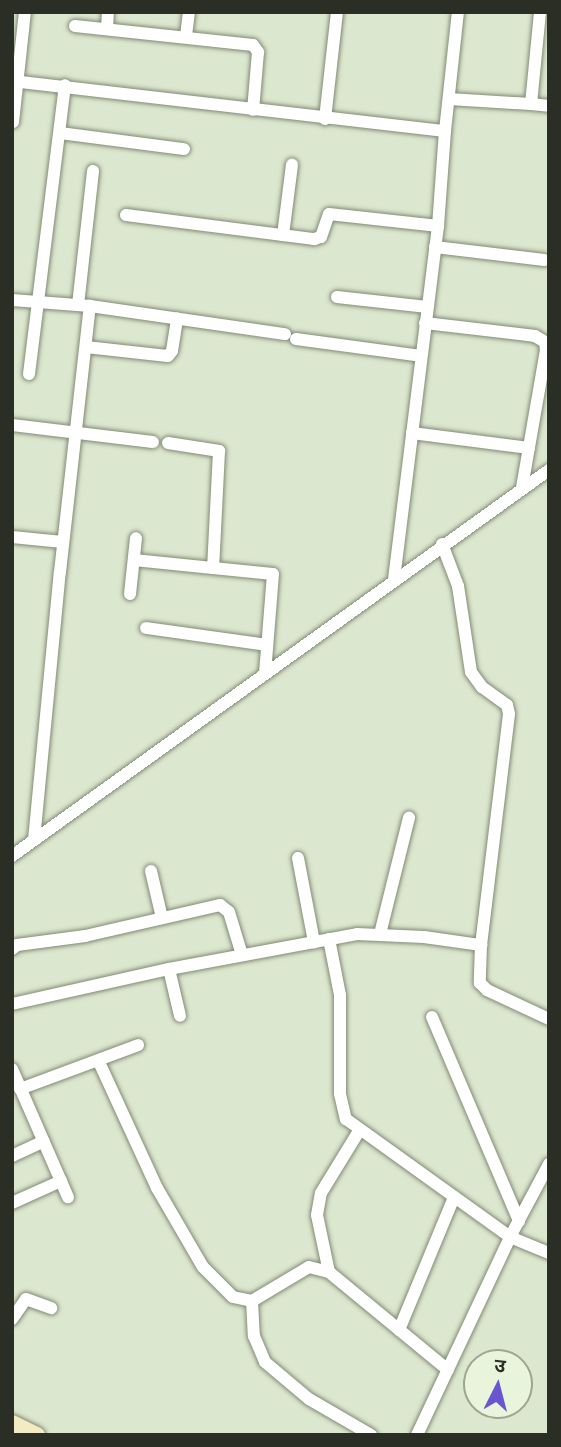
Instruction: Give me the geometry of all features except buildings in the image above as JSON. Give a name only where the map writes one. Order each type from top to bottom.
[{"type":"main road","points":[[12,1423],[37,1435]]},
{"type":"street","points":[[13,122],[15,81],[25,12]]},
{"type":"street","points":[[107,29],[108,12]]},
{"type":"street","points":[[186,36],[189,12]]},
{"type":"street","points":[[325,119],[337,12]]},
{"type":"street","points":[[394,580],[438,226],[458,12]]},
{"type":"street","points":[[531,104],[540,12]]},
{"type":"street","points":[[75,26],[253,45],[258,52],[253,110]]},
{"type":"street","points":[[15,81],[445,131]]},
{"type":"street","points":[[29,374],[65,85]]},
{"type":"street","points":[[449,99],[549,106]]},
{"type":"street","points":[[60,134],[184,149]]},
{"type":"street","points":[[283,234],[292,165]]},
{"type":"street","points":[[34,840],[63,542],[86,347],[84,306],[93,171]]},
{"type":"street","points":[[126,215],[321,237],[329,214],[438,226]]},
{"type":"street","points":[[435,247],[544,260]]},
{"type":"street","points":[[337,297],[427,307]]},
{"type":"street","points":[[12,300],[177,318],[421,356]]},
{"type":"street","points":[[86,347],[168,356],[172,351],[177,318]]},
{"type":"street","points":[[425,323],[541,338],[546,350],[522,488]]},
{"type":"street","points":[[12,425],[153,442]]},
{"type":"street","points":[[412,433],[529,448]]},
{"type":"street","points":[[168,443],[219,451],[213,568]]},
{"type":"street","points":[[12,856],[442,544],[549,470]]},
{"type":"street","points":[[12,537],[63,542]]},
{"type":"street","points":[[130,594],[136,538]]},
{"type":"street","points":[[442,544],[458,586],[471,672],[482,687],[507,705],[509,714],[481,945],[480,983],[487,990],[549,1019]]},
{"type":"street","points":[[134,560],[273,575],[265,674]]},
{"type":"street","points":[[146,628],[267,645]]},
{"type":"street","points":[[380,934],[410,818]]},
{"type":"street","points":[[298,858],[314,942]]},
{"type":"street","points":[[150,870],[162,918]]},
{"type":"street","points":[[12,949],[17,945],[85,936],[214,906],[226,908],[242,955]]},
{"type":"street","points":[[12,1004],[169,969],[329,939],[380,934],[481,945]]},
{"type":"street","points":[[329,939],[340,995],[342,1108],[345,1119],[510,1237],[549,1254]]},
{"type":"street","points":[[169,969],[180,1016]]},
{"type":"street","points":[[432,1017],[519,1221]]},
{"type":"street","points":[[20,1089],[99,1062],[138,1045]]},
{"type":"street","points":[[99,1062],[157,1188],[203,1267],[233,1297],[252,1301],[309,1267],[328,1272],[447,1370]]},
{"type":"street","points":[[12,1069],[68,1197]]},
{"type":"street","points":[[328,1272],[317,1215],[321,1193],[359,1131]]},
{"type":"street","points":[[12,1156],[44,1141]]},
{"type":"street","points":[[417,1435],[510,1237],[549,1164]]},
{"type":"street","points":[[12,1203],[61,1181]]},
{"type":"street","points":[[399,1330],[454,1197]]},
{"type":"street","points":[[12,1319],[26,1299],[51,1308]]},
{"type":"street","points":[[252,1301],[254,1336],[265,1362],[309,1399],[371,1435]]}]
